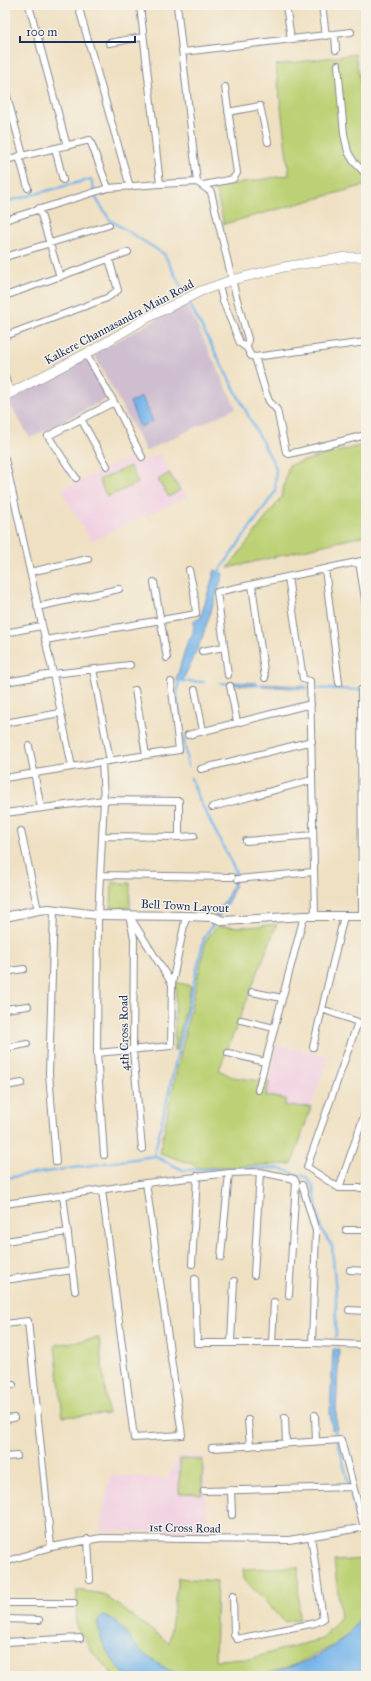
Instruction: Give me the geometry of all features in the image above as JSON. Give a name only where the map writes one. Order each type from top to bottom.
[{"type":"main road","name":"Kalkere Channasandra Main Road","points":[[8,395],[86,354],[145,319],[201,291],[232,280],[284,267],[347,256],[366,257]]},
{"type":"street","points":[[29,5],[66,146]]},
{"type":"street","points":[[78,5],[130,187]]},
{"type":"street","points":[[140,5],[160,184]]},
{"type":"street","points":[[177,5],[200,184],[211,192],[248,339],[247,348]]},
{"type":"street","points":[[286,5],[291,39]]},
{"type":"street","points":[[323,5],[326,36]]},
{"type":"street","points":[[183,52],[351,32]]},
{"type":"street","points":[[334,35],[336,50]]},
{"type":"street","points":[[109,43],[143,37]]},
{"type":"street","points":[[338,65],[344,134],[348,152],[354,162],[366,174]]},
{"type":"street","points":[[5,220],[108,188],[160,184],[200,184],[233,179],[237,173],[225,87]]},
{"type":"street","points":[[5,89],[28,188]]},
{"type":"street","points":[[228,112],[260,106],[268,142]]},
{"type":"street","points":[[5,160],[90,140],[108,188]]},
{"type":"street","points":[[55,148],[62,180]]},
{"type":"street","points":[[40,208],[60,277]]},
{"type":"street","points":[[5,258],[109,225]]},
{"type":"street","points":[[5,296],[128,252]]},
{"type":"street","points":[[5,336],[107,298],[118,290],[109,259]]},
{"type":"street","points":[[219,285],[223,301],[240,343],[247,348],[251,356],[256,357],[366,342]]},
{"type":"street","points":[[86,354],[114,402],[142,457]]},
{"type":"street","points":[[256,357],[269,401],[277,410],[286,452],[289,454],[366,435]]},
{"type":"street","points":[[5,376],[8,395]]},
{"type":"street","points":[[76,478],[48,436],[114,402]]},
{"type":"street","points":[[81,419],[106,466]]},
{"type":"street","points":[[5,459],[41,626],[46,640],[72,767]]},
{"type":"street","points":[[30,572],[88,559]]},
{"type":"street","points":[[228,675],[217,592],[363,561],[366,605]]},
{"type":"street","points":[[325,569],[339,683]]},
{"type":"street","points":[[46,640],[196,614],[194,592],[189,570]]},
{"type":"street","points":[[288,577],[303,679],[310,681],[315,916]]},
{"type":"street","points":[[154,582],[167,658]]},
{"type":"street","points":[[252,585],[265,678]]},
{"type":"street","points":[[37,607],[118,589]]},
{"type":"street","points":[[5,633],[41,626]]},
{"type":"street","points":[[202,651],[224,647]]},
{"type":"street","points":[[5,682],[53,674],[130,665]]},
{"type":"street","points":[[93,669],[110,761]]},
{"type":"street","points":[[5,778],[179,750],[171,682]]},
{"type":"street","points":[[230,686],[237,722]]},
{"type":"street","points":[[135,690],[146,755]]},
{"type":"street","points":[[195,690],[202,731]]},
{"type":"street","points":[[361,690],[364,916]]},
{"type":"street","points":[[188,734],[311,704]]},
{"type":"street","points":[[5,723],[60,713]]},
{"type":"street","points":[[201,769],[312,741]]},
{"type":"street","points":[[29,746],[42,808]]},
{"type":"street","points":[[102,762],[104,800],[98,915],[97,1053],[104,1155]]},
{"type":"street","points":[[212,807],[312,780]]},
{"type":"street","points":[[5,813],[104,800],[179,801],[179,837]]},
{"type":"street","points":[[21,831],[38,910]]},
{"type":"street","points":[[246,841],[313,835]]},
{"type":"street","points":[[102,836],[194,836]]},
{"type":"street","points":[[101,875],[235,878],[313,872]]},
{"type":"street","name":"Bell Town Layout","points":[[5,916],[38,910],[54,910],[98,915],[213,917],[223,920],[304,916],[364,916]]},
{"type":"street","points":[[54,910],[49,1073],[56,1162]]},
{"type":"street","points":[[128,916],[172,984]]},
{"type":"street","name":"4th Cross Road","points":[[128,916],[134,938],[133,1050],[142,1150]]},
{"type":"street","points":[[97,1053],[171,1046],[172,984],[186,916]]},
{"type":"street","points":[[258,1090],[304,916]]},
{"type":"street","points":[[312,1047],[344,916]]},
{"type":"street","points":[[5,972],[24,969]]},
{"type":"street","points":[[252,992],[282,998]]},
{"type":"street","points":[[5,1010],[28,1006]]},
{"type":"street","points":[[322,1009],[366,1025]]},
{"type":"street","points":[[242,1020],[274,1028]]},
{"type":"street","points":[[358,1022],[307,1167],[339,1188],[366,1188]]},
{"type":"street","points":[[5,1048],[27,1044]]},
{"type":"street","points":[[228,1053],[265,1062]]},
{"type":"street","points":[[5,1086],[22,1083]]},
{"type":"street","points":[[339,1188],[366,1110]]},
{"type":"street","points":[[254,1275],[260,1172]]},
{"type":"street","points":[[5,1204],[146,1183],[229,1173],[260,1172],[296,1181],[289,1295]]},
{"type":"street","points":[[221,1257],[229,1173]]},
{"type":"street","points":[[192,1264],[197,1176]]},
{"type":"street","points":[[102,1190],[134,1438],[182,1435],[146,1183]]},
{"type":"street","points":[[302,1185],[316,1231],[312,1343]]},
{"type":"street","points":[[63,1195],[75,1291]]},
{"type":"street","points":[[346,1230],[366,1230]]},
{"type":"street","points":[[5,1241],[68,1232]]},
{"type":"street","points":[[5,1280],[72,1270]]},
{"type":"street","points":[[350,1270],[366,1271]]},
{"type":"street","points":[[195,1280],[196,1343],[272,1342],[366,1345]]},
{"type":"street","points":[[232,1342],[234,1281]]},
{"type":"street","points":[[272,1342],[274,1302]]},
{"type":"street","points":[[349,1310],[366,1311]]},
{"type":"street","points":[[5,1324],[28,1321],[51,1547]]},
{"type":"street","points":[[5,1386],[13,1385]]},
{"type":"street","points":[[315,1415],[316,1442]]},
{"type":"street","points":[[285,1417],[286,1444]]},
{"type":"street","points":[[5,1419],[14,1418]]},
{"type":"street","points":[[248,1420],[250,1446]]},
{"type":"street","points":[[212,1448],[341,1440],[352,1487],[365,1527]]},
{"type":"street","points":[[5,1457],[17,1456]]},
{"type":"street","points":[[204,1490],[352,1487]]},
{"type":"street","points":[[231,1490],[232,1515]]},
{"type":"street","name":"1st Cross Road","points":[[5,1562],[51,1547],[88,1539],[288,1540],[365,1527]]},
{"type":"street","points":[[234,1595],[234,1636],[237,1639],[315,1623],[323,1619],[311,1536]]},
{"type":"street","points":[[88,1539],[90,1580]]},
{"type":"street","points":[[5,1603],[74,1603]]},
{"type":"street","points":[[5,1619],[39,1620]]},
{"type":"street","points":[[5,1642],[80,1638]]},
{"type":"shaded area","points":[[187,305],[236,408],[146,451],[94,354],[168,313]]},
{"type":"shaded area","points":[[85,356],[108,398],[30,438],[8,401]]},
{"type":"shaded area","points":[[138,453],[142,462],[159,454],[186,497],[91,541],[61,490]]},
{"type":"shaded area","points":[[277,1045],[329,1056],[311,1107],[285,1106],[266,1096]]},
{"type":"shaded area","points":[[178,1456],[204,1457],[207,1531],[100,1531],[110,1475],[167,1479]]},
{"type":"green space","points":[[355,54],[366,113],[366,185],[224,224],[215,187],[289,175],[276,65]]},
{"type":"green space","points":[[366,444],[366,535],[228,568],[281,498],[289,465]]},
{"type":"green space","points":[[130,466],[138,483],[107,497],[99,480]]},
{"type":"green space","points":[[169,473],[180,490],[169,497],[158,480]]},
{"type":"green space","points":[[112,883],[130,883],[130,908],[111,908]]},
{"type":"green space","points":[[277,924],[219,1070],[232,1077],[269,1082],[266,1096],[286,1099],[285,1106],[311,1107],[292,1164],[197,1168],[192,1164],[160,1153],[169,1105],[206,940],[217,926],[250,927]]},
{"type":"green space","points":[[176,982],[191,986],[176,1050],[174,1050]]},
{"type":"green space","points":[[99,1338],[108,1414],[63,1417],[55,1345]]},
{"type":"green space","points":[[180,1459],[203,1460],[202,1494],[179,1493]]},
{"type":"green space","points":[[366,1559],[366,1611],[353,1629],[335,1645],[292,1666],[259,1676],[183,1676],[163,1667],[151,1659],[134,1644],[119,1625],[106,1616],[98,1621],[103,1644],[111,1658],[126,1676],[114,1676],[94,1654],[76,1626],[77,1590],[103,1594],[169,1643],[178,1578],[217,1581],[215,1660],[250,1659],[322,1639],[341,1617],[334,1561]]},
{"type":"green space","points":[[298,1567],[299,1619],[285,1622],[244,1579],[243,1569]]},
{"type":"water","points":[[142,397],[153,421],[140,427],[130,402]]},
{"type":"water","points":[[215,570],[223,574],[202,638],[183,680],[176,680],[187,643],[193,634],[194,620],[200,619]]},
{"type":"water","points":[[231,682],[256,683],[256,686],[231,685]]},
{"type":"water","points":[[261,684],[306,686],[306,689],[261,686]]},
{"type":"water","points":[[234,873],[236,873],[236,879],[231,896],[219,917],[214,915],[228,895],[232,885]]},
{"type":"water","points":[[333,1349],[339,1349],[336,1412],[337,1429],[332,1430],[330,1413]]},
{"type":"water","points":[[366,1611],[366,1676],[259,1676],[294,1666],[328,1650],[347,1635]]},
{"type":"water","points":[[104,1616],[115,1621],[136,1646],[155,1662],[183,1676],[126,1676],[111,1658],[103,1644],[98,1621]]},
{"type":"waterway","points":[[5,202],[91,179],[97,200],[110,220],[164,254],[185,294]]},
{"type":"waterway","points":[[188,301],[276,468],[275,492],[218,574]]},
{"type":"waterway","points":[[179,678],[177,699],[188,766]]},
{"type":"waterway","points":[[177,681],[204,682]]},
{"type":"waterway","points":[[219,683],[232,684]]},
{"type":"waterway","points":[[253,685],[264,685]]},
{"type":"waterway","points":[[303,688],[366,690]]},
{"type":"waterway","points":[[191,778],[198,797],[236,874]]},
{"type":"waterway","points":[[215,921],[204,938],[154,1156],[183,1170],[278,1168],[306,1177],[313,1186],[321,1229],[332,1246],[336,1294],[336,1337]]},
{"type":"waterway","points":[[5,1178],[154,1156]]},
{"type":"waterway","points":[[334,1426],[358,1521]]}]
